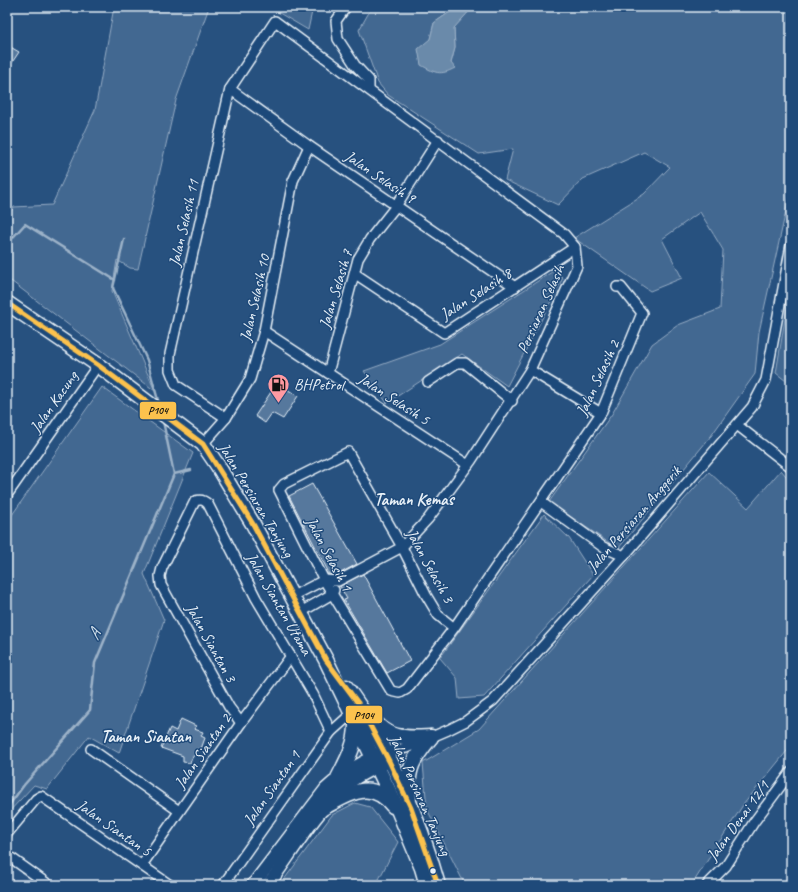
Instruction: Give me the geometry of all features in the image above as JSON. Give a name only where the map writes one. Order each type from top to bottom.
[{"type":"main road","name":"Jalan Persiaran Tanjung","points":[[7,303],[98,365],[203,444],[233,490],[293,596],[355,714],[381,759],[438,885]]},
{"type":"main road","name":"Jalan Persiaran Tanjung","points":[[355,714],[381,759]]},
{"type":"main road","points":[[355,714],[395,736],[431,737]]},
{"type":"main road","points":[[338,778],[351,753],[356,737],[355,714]]},
{"type":"main road","points":[[323,808],[351,794],[372,791],[387,798],[405,810],[409,770],[418,753],[431,737]]},
{"type":"main road","name":"Jalan Persiaran Tanjung","points":[[405,810],[427,885]]},
{"type":"street","points":[[346,7],[336,21],[338,39],[355,65],[368,80],[369,90]]},
{"type":"street","name":"Persiaran Selasih","points":[[275,21],[564,234],[575,247],[577,266],[530,370],[512,400],[468,465],[428,519],[402,547],[338,581]]},
{"type":"street","name":"Jalan Selasih 11","points":[[226,418],[176,385],[170,370],[170,354],[230,90],[275,21]]},
{"type":"street","name":"Jalan Selasih 9","points":[[230,90],[515,287]]},
{"type":"street","name":"Jalan Selasih 7","points":[[328,373],[358,259],[370,239],[396,206],[438,140]]},
{"type":"street","name":"Jalan Selasih 10","points":[[203,444],[226,418],[250,380],[264,331],[293,181],[309,146]]},
{"type":"street","name":"Jalan Selasih 8","points":[[354,273],[444,333],[575,247]]},
{"type":"street","name":"Jalan Persiaran Anggerik","points":[[253,885],[326,789],[338,778],[357,765],[381,759],[466,721],[493,702],[624,556],[737,425],[752,407],[766,380],[790,250]]},
{"type":"street","name":"Jalan Selasih 2","points":[[400,693],[407,689],[454,628],[601,413],[642,313],[621,287],[617,287]]},
{"type":"street","name":"Jalan Selasih 5","points":[[264,331],[468,465]]},
{"type":"street","points":[[428,382],[457,363],[465,363],[512,400]]},
{"type":"street","name":"Jalan Kacung","points":[[7,495],[98,365]]},
{"type":"street","points":[[530,370],[601,413]]},
{"type":"street","points":[[737,425],[791,467]]},
{"type":"street","name":"Jalan Selasih 3","points":[[348,452],[402,547],[426,595],[438,615],[454,628]]},
{"type":"street","name":"Jalan Selasih 1","points":[[348,452],[284,484],[280,490],[332,594],[391,691],[400,693]]},
{"type":"street","name":"Jalan Siantan Utama","points":[[160,576],[162,568],[196,501],[202,500],[208,504],[256,598],[313,694],[331,732]]},
{"type":"street","points":[[541,502],[603,547],[624,556]]},
{"type":"street","name":"Jalan Siantan 3","points":[[160,576],[161,585],[229,707],[242,722]]},
{"type":"street","points":[[293,596],[324,580],[338,581],[332,594],[301,612]]},
{"type":"street","name":"Jalan Siantan 2","points":[[142,865],[242,722],[291,656]]},
{"type":"street","name":"Jalan Siantan 1","points":[[224,885],[331,732],[355,714]]},
{"type":"street","points":[[91,749],[179,811]]},
{"type":"street","name":"Jalan Persiaran Anggerik","points":[[268,885],[323,808],[346,785],[381,759]]},
{"type":"street","name":"Jalan Denai 12/1","points":[[707,885],[726,866],[754,822],[791,772]]},
{"type":"street","name":"Jalan Siantan 5","points":[[7,834],[36,799],[41,796],[170,885]]},
{"type":"street","points":[[7,855],[49,885]]},
{"type":"shaded area","points":[[114,7],[209,7],[176,100],[138,269],[130,268],[117,260],[112,291],[155,391],[7,278],[7,216],[14,207],[52,205],[95,110]]},
{"type":"shaded area","points":[[269,7],[313,7],[308,30]]},
{"type":"shaded area","points":[[372,7],[457,7],[434,23],[430,39],[451,63],[455,48],[454,27],[472,8],[467,7],[791,7],[791,188],[759,332],[755,374],[711,436],[618,549],[549,502],[612,414],[652,344],[678,325],[720,309],[723,250],[700,212],[662,239],[682,278],[650,291],[574,238],[644,194],[670,167],[644,152],[583,179],[558,205],[505,180],[513,149],[479,154],[388,95],[378,83],[359,30]]},
{"type":"shaded area","points":[[457,7],[472,8],[454,28],[455,48],[451,63],[455,68],[441,73],[434,72],[421,65],[418,49],[430,39],[434,23]]},
{"type":"shaded area","points":[[555,270],[563,278],[507,386],[462,354],[387,403],[364,371],[440,344]]},
{"type":"shaded area","points":[[791,283],[791,385],[776,373]]},
{"type":"shaded area","points":[[102,387],[193,453],[144,574],[164,620],[119,753],[89,736],[47,789],[34,785],[7,814],[7,522]]},
{"type":"shaded area","points":[[781,470],[791,482],[791,746],[743,805],[693,883],[691,885],[465,885],[427,809],[423,763],[479,729],[709,472],[748,508]]},
{"type":"shaded area","points":[[544,514],[569,538],[593,575],[484,697],[459,699],[457,678],[440,658]]},
{"type":"shaded area","points":[[355,803],[370,807],[398,842],[376,885],[280,885],[332,815]]},
{"type":"building","points":[[7,45],[19,52],[7,70]]},
{"type":"building","name":"BHPetrol","points":[[277,383],[298,396],[283,419],[272,413],[265,423],[255,416]]},
{"type":"building","points":[[312,484],[357,564],[337,575],[328,574],[328,571],[289,496]]},
{"type":"building","points":[[363,574],[410,661],[387,673],[344,600],[347,599],[340,586]]},
{"type":"building","points":[[181,719],[196,726],[194,729],[203,732],[201,736],[205,738],[201,749],[200,748],[192,758],[190,763],[183,762],[183,756],[161,748],[170,728],[176,731]]},
{"type":"waterway","points":[[7,244],[25,224],[115,280]]},
{"type":"waterway","points":[[124,239],[113,288],[147,360],[159,404]]},
{"type":"waterway","name":"A","points":[[7,808],[24,785],[90,710],[95,663],[174,474],[163,421]]},
{"type":"waterway","points":[[174,474],[191,470]]},
{"type":"transit line","name":"P104","points":[[7,303],[98,365],[203,444],[253,524],[326,660],[358,703],[389,761],[411,808],[438,885]]},
{"type":"place","name":"BHPetrol","points":[[278,404]]},
{"type":"district","name":"Taman Kemas","points":[[414,499]]},
{"type":"district","name":"Taman Siantan","points":[[146,736]]}]
